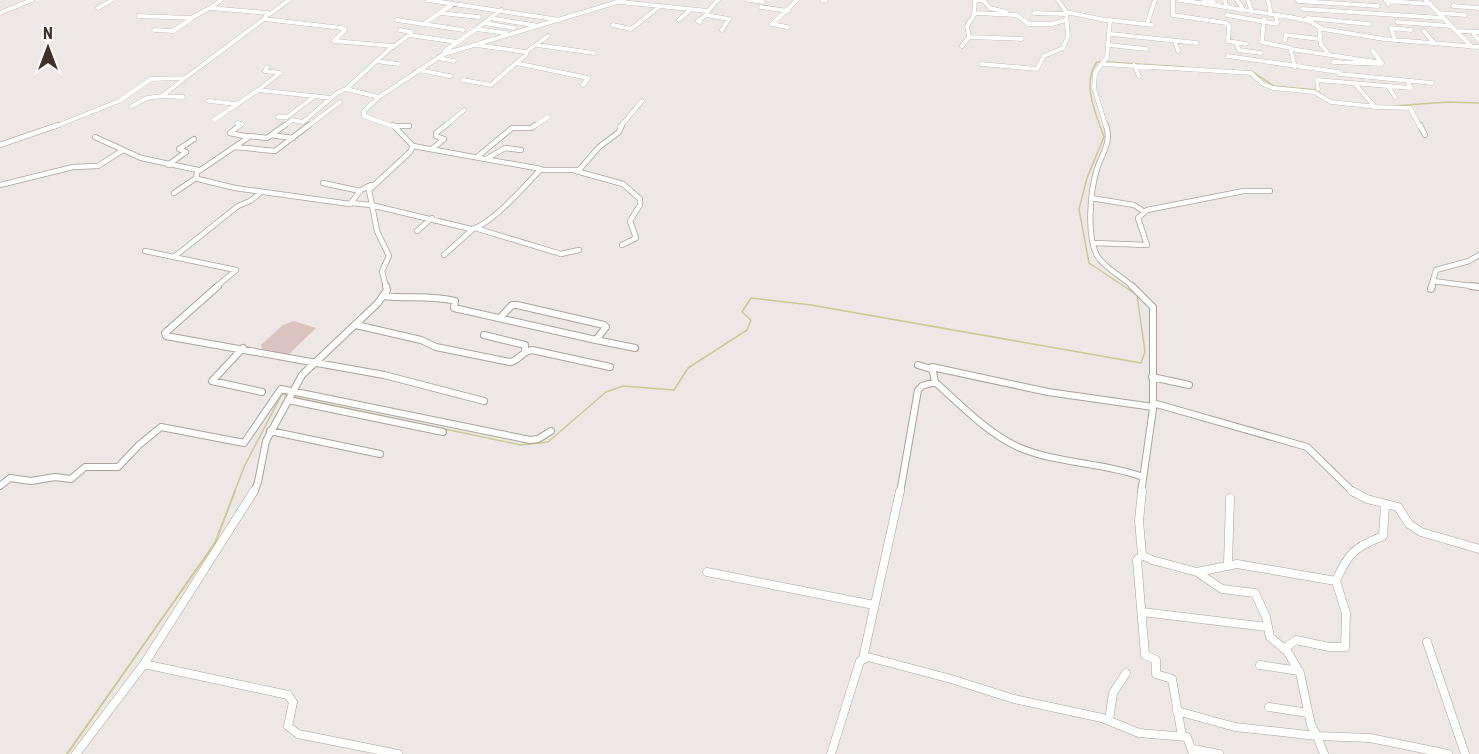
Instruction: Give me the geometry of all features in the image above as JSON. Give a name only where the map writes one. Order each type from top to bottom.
[{"type":"street","points":[[0,14],[32,0]]},
{"type":"street","points":[[98,8],[112,0]]},
{"type":"street","points":[[154,30],[173,31],[221,0]]},
{"type":"street","points":[[162,96],[290,0]]},
{"type":"street","points":[[428,0],[560,20]]},
{"type":"street","points":[[700,22],[698,21],[718,0]]},
{"type":"street","points":[[749,0],[763,2]]},
{"type":"street","points":[[787,27],[772,24],[797,0]]},
{"type":"street","points":[[962,46],[969,37],[968,25],[975,13],[976,0],[984,1],[990,8],[1019,16],[1022,21],[1029,24],[1052,24],[1066,15]]},
{"type":"street","points":[[981,64],[1036,69],[1044,56],[1063,48],[1068,36],[1066,15],[1058,0]]},
{"type":"street","points":[[1034,13],[1149,24],[1155,0]]},
{"type":"street","points":[[1173,0],[1173,15],[1226,23],[1228,26],[1227,40],[1246,44]]},
{"type":"street","points":[[1180,0],[1213,3]]},
{"type":"street","points":[[1204,0],[1225,9],[1240,10]]},
{"type":"street","points":[[1225,0],[1226,7],[1240,10],[1369,24]]},
{"type":"street","points":[[1237,0],[1243,9],[1240,10]]},
{"type":"street","points":[[1248,0],[1252,12]]},
{"type":"street","points":[[1225,9],[1228,18],[1264,20],[1277,24],[1269,0]]},
{"type":"street","points":[[1298,0],[1378,6]]},
{"type":"street","points":[[1298,0],[1308,19],[1319,27],[1395,40],[1479,48]]},
{"type":"street","points":[[1426,0],[1473,47]]},
{"type":"street","points":[[1448,0],[1457,12]]},
{"type":"street","points":[[439,56],[472,44],[622,1],[690,10],[730,19],[722,30]]},
{"type":"street","points":[[1388,4],[1386,1],[1431,4]]},
{"type":"street","points":[[1189,2],[1190,8]]},
{"type":"street","points":[[425,24],[453,4]]},
{"type":"street","points":[[613,26],[631,28],[660,6]]},
{"type":"street","points":[[1453,6],[1479,8]]},
{"type":"street","points":[[761,7],[788,10]]},
{"type":"street","points":[[210,8],[270,14]]},
{"type":"street","points":[[1303,9],[1443,18]]},
{"type":"street","points":[[409,126],[395,126],[364,115],[366,109],[380,97],[501,10]]},
{"type":"street","points":[[679,20],[690,10]]},
{"type":"street","points":[[502,20],[512,11]]},
{"type":"street","points":[[440,13],[479,17]]},
{"type":"street","points":[[975,13],[1012,14]]},
{"type":"street","points":[[1438,13],[1465,15]]},
{"type":"street","points":[[138,16],[191,18]]},
{"type":"street","points":[[490,18],[539,26]]},
{"type":"street","points":[[264,19],[304,22],[345,30],[334,41],[393,46]]},
{"type":"street","points":[[397,20],[462,30]]},
{"type":"street","points":[[1108,20],[1111,34],[1107,57],[1095,73],[1094,88],[1108,132],[1108,144],[1100,159],[1089,208],[1094,243],[1099,259],[1128,282],[1153,307],[1153,405],[1140,517],[1142,555],[1137,560],[1145,655],[1156,660],[1156,674],[1173,679],[1182,736]]},
{"type":"street","points":[[1264,20],[1262,42],[1287,46],[1291,49],[1382,63]]},
{"type":"street","points":[[1397,22],[1451,26]]},
{"type":"street","points":[[484,23],[514,28]]},
{"type":"street","points":[[1319,27],[1322,47],[1329,54],[1345,83]]},
{"type":"street","points":[[1395,40],[1391,28],[1411,30]]},
{"type":"street","points":[[476,29],[509,34]]},
{"type":"street","points":[[400,30],[411,32],[409,35]]},
{"type":"street","points":[[1424,31],[1435,44]]},
{"type":"street","points":[[1455,31],[1477,34],[1479,40]]},
{"type":"street","points":[[1111,34],[1197,43]]},
{"type":"street","points":[[237,123],[242,124],[230,133],[267,138],[292,120],[303,122],[409,35],[457,42]]},
{"type":"street","points":[[1285,39],[1286,35],[1319,39]]},
{"type":"street","points":[[463,80],[491,85],[526,55],[526,52],[548,36]]},
{"type":"street","points":[[969,37],[1022,39]]},
{"type":"street","points":[[1175,41],[1178,51]]},
{"type":"street","points":[[1236,43],[1239,50],[1237,57]]},
{"type":"street","points":[[472,44],[526,52]]},
{"type":"street","points":[[537,45],[594,53]]},
{"type":"street","points":[[1109,45],[1146,49]]},
{"type":"street","points":[[1291,49],[1295,67]]},
{"type":"street","points":[[1239,50],[1261,53]]},
{"type":"street","points":[[1373,51],[1382,63]]},
{"type":"street","points":[[439,56],[454,61]]},
{"type":"street","points":[[1228,56],[1338,73],[1431,83]]},
{"type":"street","points":[[376,62],[398,64]]},
{"type":"street","points":[[1333,62],[1368,66],[1382,63]]},
{"type":"street","points":[[516,63],[588,78],[583,85]]},
{"type":"street","points":[[1102,64],[1251,73],[1263,84],[1273,88],[1315,92],[1320,98],[1331,102],[1410,108],[1425,135]]},
{"type":"street","points":[[1134,65],[1139,76]]},
{"type":"street","points":[[214,120],[280,73],[265,71],[267,67]]},
{"type":"street","points":[[418,70],[450,76]]},
{"type":"street","points":[[0,145],[53,128],[118,102],[151,79],[184,79]]},
{"type":"street","points":[[1318,89],[1316,80],[1411,88],[1407,81]]},
{"type":"street","points":[[1356,85],[1375,107]]},
{"type":"street","points":[[1388,86],[1395,97]]},
{"type":"street","points":[[346,89],[380,97]]},
{"type":"street","points":[[258,90],[331,98]]},
{"type":"street","points":[[132,106],[147,98],[162,96],[183,98]]},
{"type":"street","points":[[278,117],[287,117],[315,96]]},
{"type":"street","points":[[576,171],[619,132],[620,127],[642,100]]},
{"type":"street","points":[[208,101],[237,104]]},
{"type":"street","points":[[235,147],[274,151],[340,102]]},
{"type":"street","points":[[433,149],[444,139],[436,136],[436,133],[464,110]]},
{"type":"street","points":[[310,116],[321,118]]},
{"type":"street","points":[[479,158],[513,128],[531,128],[548,117]]},
{"type":"street","points":[[395,126],[413,146],[542,170],[576,171],[623,184],[640,199],[640,205],[630,223],[636,238],[622,245]]},
{"type":"street","points":[[271,135],[293,138]]},
{"type":"street","points":[[174,193],[196,178],[199,171],[249,136]]},
{"type":"street","points":[[95,137],[141,158],[199,171]]},
{"type":"street","points":[[168,165],[186,152],[179,149],[194,139]]},
{"type":"street","points":[[351,203],[360,191],[372,185],[410,152],[413,146]]},
{"type":"street","points":[[479,158],[491,158],[504,148],[521,150]]},
{"type":"street","points":[[0,185],[79,166],[98,166],[103,164],[111,154],[123,150]]},
{"type":"street","points":[[444,255],[509,202],[542,170]]},
{"type":"street","points":[[196,178],[261,192],[371,205],[432,218],[564,254],[579,249]]},
{"type":"street","points":[[322,183],[360,191]]},
{"type":"street","points":[[76,754],[144,664],[177,609],[250,501],[258,482],[264,448],[270,431],[302,375],[356,325],[383,296],[387,287],[382,271],[389,256],[378,236],[369,195],[372,185]]},
{"type":"street","points":[[1094,243],[1148,245],[1138,218],[1143,212],[1244,191],[1269,191]]},
{"type":"street","points":[[174,257],[238,206],[252,200],[261,192]]},
{"type":"street","points":[[1091,198],[1134,204],[1143,212]]},
{"type":"street","points":[[417,231],[432,218]]},
{"type":"street","points":[[145,251],[236,270],[173,325],[165,335],[384,375],[484,401]]},
{"type":"street","points":[[1431,289],[1436,270],[1469,261],[1479,255]]},
{"type":"street","points":[[1433,281],[1479,286]]},
{"type":"street","points":[[383,296],[406,299],[437,296],[455,301],[454,308],[635,348]]},
{"type":"street","points":[[500,318],[512,305],[517,304],[606,326],[596,340]]},
{"type":"street","points":[[356,325],[421,340],[436,347],[513,362],[525,351],[525,345],[484,335]]},
{"type":"street","points":[[243,348],[212,381],[262,392]]},
{"type":"street","points":[[525,351],[610,367]]},
{"type":"street","points":[[918,365],[1048,392],[1153,405],[1307,447],[1352,493],[1401,509],[1410,524],[1421,532],[1479,549]]},
{"type":"street","points":[[931,369],[935,382],[989,428],[1024,449],[1067,460],[1113,467],[1143,477]]},
{"type":"street","points":[[1152,377],[1189,385]]},
{"type":"street","points":[[831,754],[860,661],[863,658],[907,460],[918,390],[922,386],[935,382]]},
{"type":"street","points":[[0,486],[10,478],[31,481],[55,477],[71,479],[85,467],[118,467],[139,445],[161,427],[244,443],[281,388],[291,395],[443,432]]},
{"type":"street","points":[[291,395],[530,440],[538,439],[551,431]]},
{"type":"street","points":[[270,431],[380,453]]},
{"type":"street","points":[[1228,564],[1230,498]]},
{"type":"street","points":[[1284,649],[1296,640],[1337,649],[1345,647],[1346,613],[1336,581],[1342,567],[1354,550],[1383,536],[1385,505]]},
{"type":"street","points":[[1142,555],[1152,560],[1197,572],[1222,589],[1255,593],[1270,637],[1284,649],[1299,671],[1314,734],[1324,754]]},
{"type":"street","points":[[1197,572],[1228,564],[1336,581]]},
{"type":"street","points":[[707,572],[874,605]]},
{"type":"street","points":[[1142,612],[1268,627]]},
{"type":"street","points":[[1427,642],[1465,754]]},
{"type":"street","points":[[863,658],[872,657],[1014,699],[1109,720],[1139,733],[1182,736],[1189,738],[1193,752],[1219,754]]},
{"type":"street","points":[[144,664],[288,695],[293,702],[288,726],[298,734],[398,754]]},
{"type":"street","points":[[1260,665],[1299,671]]},
{"type":"street","points":[[1109,720],[1113,693],[1126,673]]},
{"type":"street","points":[[1269,707],[1308,713]]},
{"type":"street","points":[[1177,711],[1235,727],[1317,736],[1370,738],[1448,754]]},
{"type":"shaded area","points":[[294,321],[316,328],[288,355],[281,357],[263,351],[261,345],[283,325]]},
{"type":"waterway","points":[[293,397],[521,445],[548,442],[606,392],[623,386],[674,390],[688,368],[747,330],[751,320],[742,312],[751,298],[811,305],[1141,363],[1145,352],[1137,295],[1089,263],[1079,209],[1087,178],[1104,137],[1090,89],[1092,70],[1097,62],[1100,62]]},
{"type":"waterway","points":[[1107,62],[1184,67]]},
{"type":"waterway","points":[[1254,73],[1274,86],[1316,90],[1321,94]]},
{"type":"waterway","points":[[1393,106],[1448,102],[1479,103]]},
{"type":"waterway","points":[[234,493],[245,465],[282,394],[289,396]]},
{"type":"waterway","points":[[67,754],[215,543],[235,491]]}]
